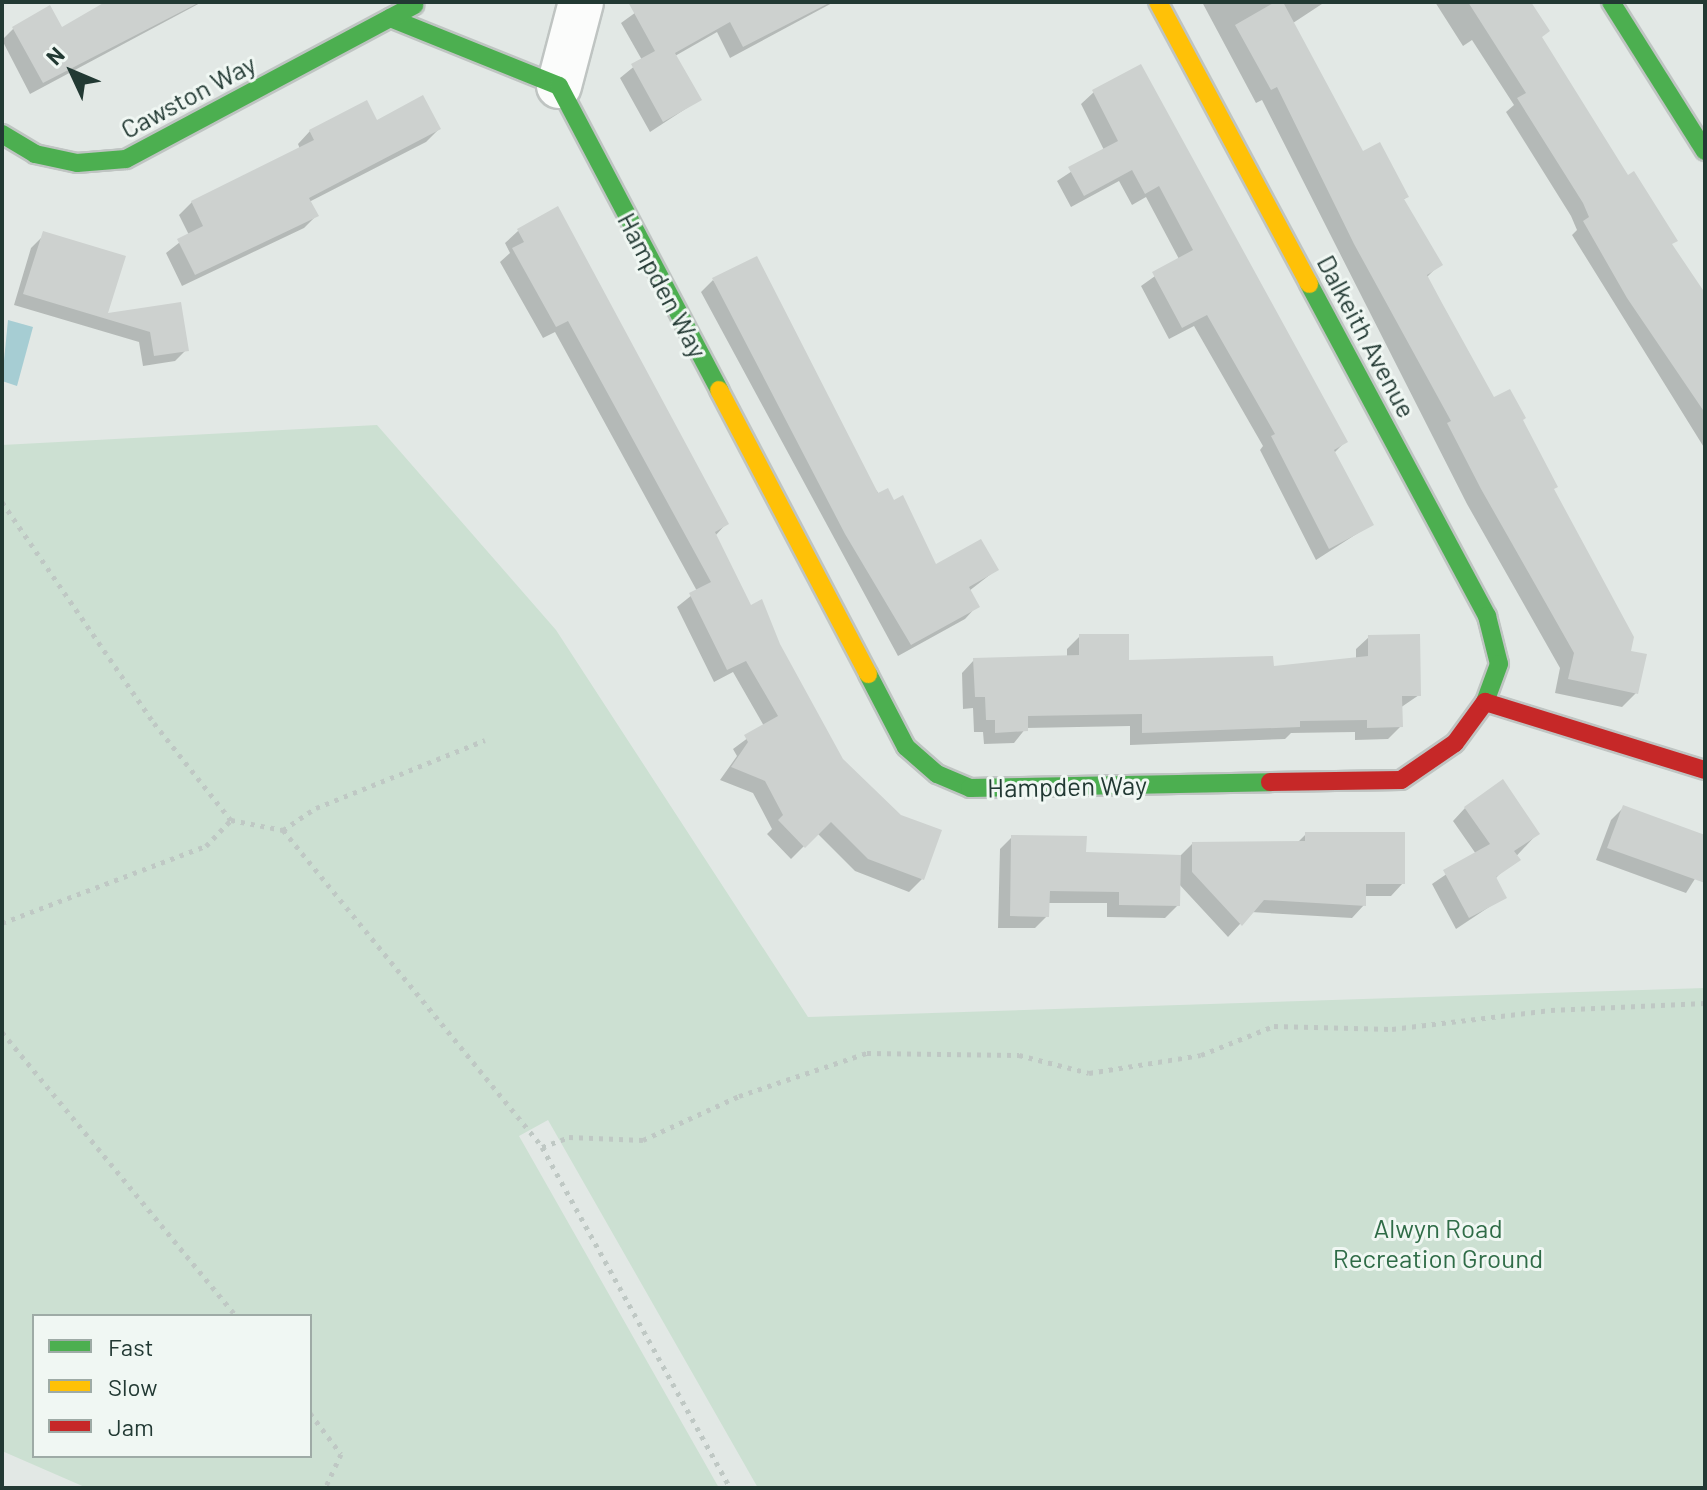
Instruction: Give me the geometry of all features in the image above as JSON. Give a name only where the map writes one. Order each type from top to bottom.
[{"type":"street","name":"Cawston Way","points":[[2,134],[35,154],[77,163],[126,159],[419,2]]},
{"type":"street","points":[[390,18],[559,86],[581,2]]},
{"type":"street","name":"Dalkeith Avenue","points":[[1158,2],[1487,616],[1499,664],[1485,702]]},
{"type":"street","points":[[1611,2],[1705,151]]},
{"type":"street","name":"Hampden Way","points":[[559,86],[906,747],[937,774],[970,788],[1401,780],[1455,743],[1485,702]]},
{"type":"street","points":[[1485,702],[1705,770]]},
{"type":"path","points":[[2,502],[154,723],[231,820],[283,830],[542,1147],[730,1488]]},
{"type":"path","points":[[283,830],[316,808],[485,740]]},
{"type":"path","points":[[2,923],[206,846],[231,820]]},
{"type":"path","points":[[542,1147],[569,1137],[643,1140],[739,1096],[867,1053],[1019,1055],[1089,1073],[1201,1055],[1274,1026],[1392,1029],[1551,1010],[1705,1003]]},
{"type":"path","points":[[2,1032],[234,1314]]},
{"type":"path","points":[[312,1416],[341,1454],[325,1488]]},
{"type":"green space","name":"Alwyn Road Recreation Ground","points":[[377,425],[556,630],[808,1017],[1705,988],[1705,1488],[758,1488],[548,1120],[519,1136],[719,1488],[87,1488],[2,1451],[2,445]]},
{"type":"water","points":[[8,320],[33,327],[17,386],[2,381]]},
{"type":"building","points":[[105,2],[200,2],[43,83],[12,27],[50,5],[62,27]]},
{"type":"building","points":[[628,2],[831,2],[743,47],[730,22],[675,53],[702,100],[663,122],[631,64],[655,51]]},
{"type":"building","points":[[1275,2],[1283,2],[1363,151],[1380,142],[1409,197],[1404,199],[1443,265],[1427,275],[1494,397],[1510,389],[1526,418],[1523,420],[1558,487],[1554,489],[1634,637],[1631,651],[1647,654],[1638,694],[1568,679],[1574,653],[1481,489],[1447,423],[1451,421],[1354,244],[1277,87],[1271,90],[1235,25]]},
{"type":"building","points":[[1468,2],[1531,2],[1550,31],[1542,37],[1628,175],[1634,171],[1678,241],[1672,244],[1705,293],[1705,413],[1627,298],[1583,221],[1589,217],[1583,203],[1517,98],[1526,93]]},
{"type":"building","points":[[1141,64],[1348,442],[1334,450],[1374,525],[1329,549],[1271,436],[1275,434],[1207,315],[1182,328],[1152,272],[1193,250],[1159,186],[1145,194],[1132,170],[1084,196],[1068,167],[1118,141],[1092,90]]},
{"type":"building","points":[[423,95],[441,129],[309,198],[319,216],[195,275],[177,239],[203,226],[191,201],[314,140],[309,130],[367,100],[377,120]]},
{"type":"building","points":[[558,206],[729,524],[715,532],[751,605],[762,599],[780,644],[843,759],[901,815],[942,830],[924,880],[868,859],[831,822],[805,848],[778,820],[783,815],[765,781],[731,767],[748,742],[744,735],[778,716],[746,661],[727,670],[689,593],[711,582],[568,321],[556,327],[512,248],[524,242],[517,229]]},
{"type":"building","points":[[43,231],[126,256],[108,313],[181,302],[189,351],[154,356],[150,332],[23,294]]},
{"type":"building","points":[[757,256],[878,493],[888,488],[894,500],[903,495],[936,564],[981,539],[999,570],[969,587],[980,607],[911,645],[845,534],[712,278]]},
{"type":"building","points":[[1079,634],[1129,634],[1129,660],[1273,656],[1274,666],[1368,656],[1368,635],[1420,634],[1421,696],[1402,696],[1403,727],[1367,728],[1367,720],[1300,721],[1300,727],[1142,733],[1142,714],[1028,716],[1028,731],[995,733],[995,720],[986,720],[985,697],[975,697],[973,658],[1079,655]]},
{"type":"building","points":[[1503,779],[1540,834],[1514,851],[1521,860],[1496,877],[1507,898],[1469,918],[1443,870],[1490,844],[1464,807]]},
{"type":"building","points":[[1623,805],[1705,835],[1705,883],[1607,848]]},
{"type":"building","points":[[1305,832],[1405,832],[1405,884],[1366,884],[1366,906],[1264,900],[1242,926],[1192,872],[1192,842],[1305,841]]},
{"type":"building","points":[[1011,835],[1087,836],[1086,852],[1181,855],[1180,906],[1119,905],[1119,892],[1050,891],[1049,917],[1010,916]]},
{"type":"traffic: fast","points":[[1611,2],[1705,151]]},
{"type":"traffic: fast","points":[[2,134],[35,154],[77,163],[126,159],[414,5]]},
{"type":"traffic: fast","points":[[390,18],[559,86],[719,390]]},
{"type":"traffic: fast","points":[[1309,284],[1487,616],[1499,664],[1485,702]]},
{"type":"traffic: fast","points":[[868,674],[906,747],[937,774],[970,788],[1270,782]]},
{"type":"traffic: slow","points":[[1158,2],[1309,284]]},
{"type":"traffic: slow","points":[[719,390],[868,674]]},
{"type":"traffic: jam","points":[[1270,782],[1401,780],[1455,743],[1485,702],[1705,770]]}]
